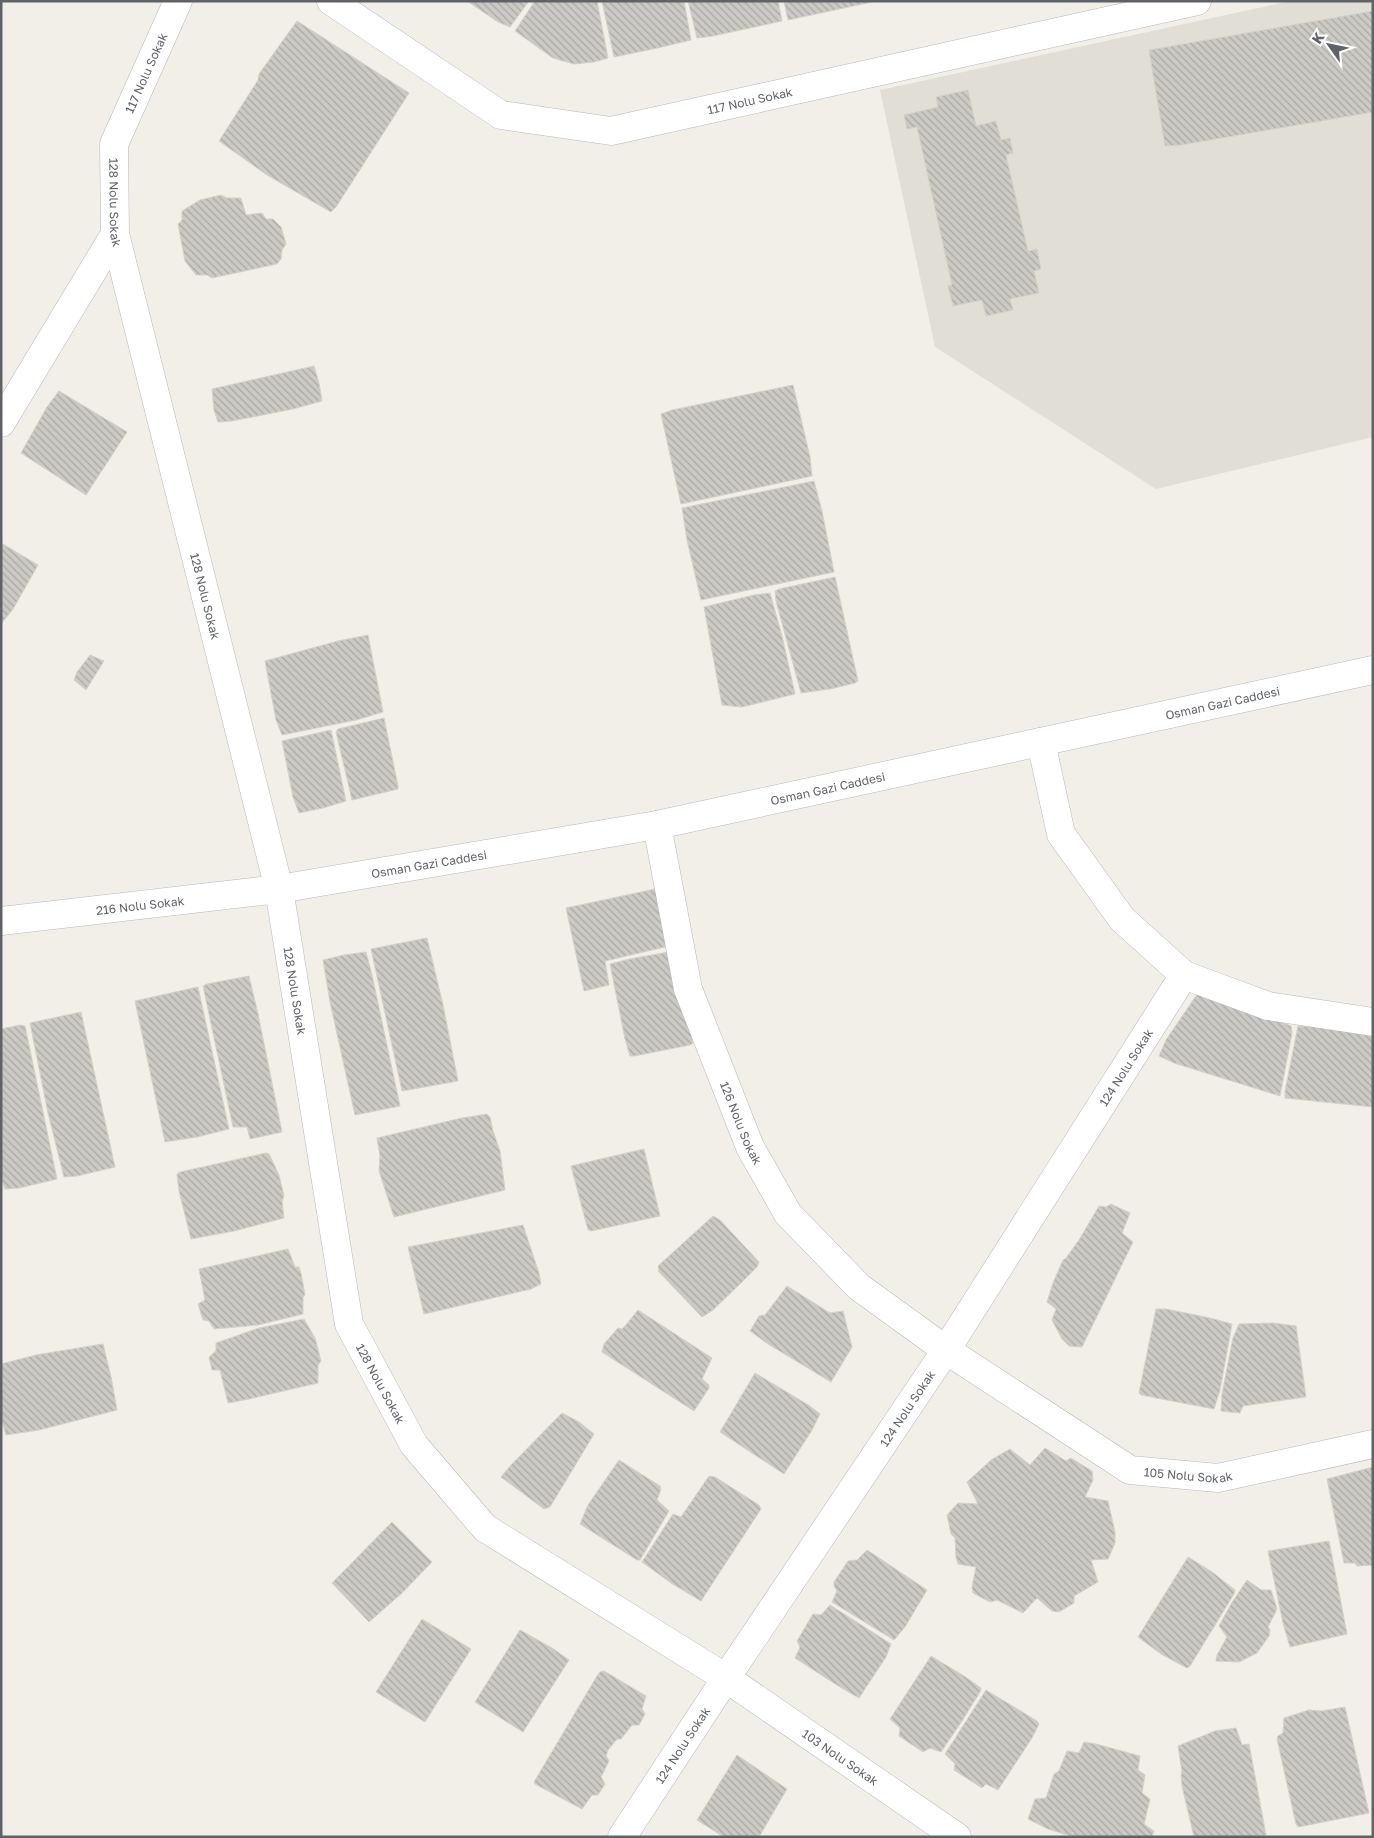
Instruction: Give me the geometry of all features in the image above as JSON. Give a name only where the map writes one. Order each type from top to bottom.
[{"type":"street","name":"117 Nolu Sokak","points":[[114,144],[178,1]]},
{"type":"street","name":"117 Nolu Sokak","points":[[330,1],[501,115],[611,131],[1197,1]]},
{"type":"street","name":"128 Nolu Sokak","points":[[114,144],[115,234],[279,889],[349,1324],[414,1445],[485,1528],[726,1678]]},
{"type":"street","points":[[1,423],[115,234]]},
{"type":"street","name":"Osman Gazi Caddesi","points":[[279,889],[657,825],[1373,670]]},
{"type":"street","points":[[1041,742],[1061,834],[1122,920],[1184,975],[1268,1006],[1373,1022]]},
{"type":"street","name":"126 Nolu Sokak","points":[[657,825],[688,989],[750,1147],[788,1214],[859,1286],[946,1350]]},
{"type":"street","name":"216 Nolu Sokak","points":[[1,921],[279,889]]},
{"type":"street","name":"124 Nolu Sokak","points":[[622,1837],[946,1350],[1184,975]]},
{"type":"street","name":"105 Nolu Sokak","points":[[946,1350],[1130,1470],[1218,1478],[1373,1444]]},
{"type":"street","name":"103 Nolu Sokak","points":[[726,1678],[957,1837]]},
{"type":"shaded area","points":[[1290,1],[1373,1],[1373,437],[1156,489],[935,347],[880,90]]},
{"type":"building","points":[[467,1],[529,1],[510,27],[498,22]]},
{"type":"building","points":[[535,1],[597,1],[608,58],[594,62],[574,64],[553,58],[515,31]]},
{"type":"building","points":[[602,1],[684,1],[691,40],[614,57]]},
{"type":"building","points":[[688,1],[778,1],[782,21],[697,38]]},
{"type":"building","points":[[784,1],[872,1],[872,2],[788,20]]},
{"type":"building","points":[[1373,11],[1373,112],[1181,145],[1165,146],[1149,50]]},
{"type":"building","points":[[297,21],[409,93],[331,212],[267,175],[219,141],[258,80],[259,74]]},
{"type":"building","points":[[968,90],[976,126],[996,121],[1001,140],[1010,138],[1013,153],[1006,155],[1028,251],[1037,249],[1041,269],[1034,271],[1039,293],[1010,299],[1013,310],[986,316],[982,300],[953,306],[948,286],[952,285],[917,127],[907,129],[904,115],[938,107],[936,97]]},
{"type":"building","points":[[221,195],[227,198],[241,198],[246,215],[262,213],[266,219],[273,219],[281,227],[286,244],[282,250],[281,259],[277,264],[212,278],[207,275],[196,275],[185,261],[178,224],[182,220],[182,211],[200,200]]},
{"type":"building","points":[[314,366],[322,401],[293,409],[218,422],[214,410],[212,389]]},
{"type":"building","points":[[793,385],[810,457],[812,476],[681,504],[661,414],[672,410]]},
{"type":"building","points":[[59,391],[127,432],[86,495],[21,453],[47,407]]},
{"type":"building","points":[[814,481],[834,572],[701,600],[687,540],[682,508]]},
{"type":"building","points":[[1,543],[38,565],[13,609],[1,624]]},
{"type":"building","points":[[835,577],[858,681],[830,689],[801,693],[776,601],[775,591]]},
{"type":"building","points":[[770,593],[795,694],[742,707],[722,705],[704,607]]},
{"type":"building","points":[[368,635],[383,712],[356,720],[282,735],[276,720],[265,661],[338,641]]},
{"type":"building","points":[[90,655],[104,661],[86,690],[74,680],[77,672]]},
{"type":"building","points":[[384,718],[398,789],[352,800],[336,732],[338,729]]},
{"type":"building","points":[[331,730],[346,801],[299,813],[293,797],[282,741]]},
{"type":"building","points":[[660,888],[673,945],[605,961],[609,985],[584,991],[566,908]]},
{"type":"building","points":[[427,938],[458,1081],[402,1091],[371,949]]},
{"type":"building","points":[[674,951],[690,1020],[693,1043],[630,1056],[610,964]]},
{"type":"building","points":[[366,952],[400,1106],[355,1115],[330,1002],[323,960]]},
{"type":"building","points":[[249,976],[282,1132],[250,1139],[247,1127],[233,1127],[203,986]]},
{"type":"building","points":[[198,987],[229,1129],[165,1142],[135,1001]]},
{"type":"building","points":[[1200,990],[1291,1026],[1292,1033],[1280,1096],[1174,1063],[1159,1056],[1166,1040]]},
{"type":"building","points":[[81,1012],[115,1167],[77,1176],[64,1177],[48,1113],[30,1023]]},
{"type":"building","points":[[20,1025],[25,1026],[57,1179],[19,1188],[5,1189],[1,1177],[1,1029]]},
{"type":"building","points":[[1298,1026],[1373,1030],[1373,1107],[1285,1098]]},
{"type":"building","points":[[487,1114],[490,1117],[500,1151],[505,1190],[394,1217],[379,1171],[380,1156],[377,1138]]},
{"type":"building","points":[[644,1149],[660,1216],[591,1231],[588,1230],[571,1166]]},
{"type":"building","points":[[266,1153],[269,1154],[279,1175],[284,1196],[282,1201],[284,1218],[234,1231],[191,1239],[179,1191],[177,1174]]},
{"type":"building","points":[[1111,1204],[1130,1213],[1122,1233],[1133,1242],[1082,1347],[1069,1346],[1062,1339],[1052,1320],[1056,1309],[1047,1302],[1063,1260],[1079,1240],[1099,1206],[1106,1207]]},
{"type":"building","points":[[713,1216],[720,1220],[759,1262],[757,1267],[713,1310],[702,1317],[659,1272],[658,1266]]},
{"type":"building","points":[[523,1225],[541,1284],[531,1289],[424,1314],[408,1247]]},
{"type":"building","points":[[288,1249],[295,1267],[299,1267],[301,1273],[305,1295],[303,1297],[303,1314],[258,1325],[214,1329],[209,1321],[203,1320],[198,1304],[205,1300],[199,1269]]},
{"type":"building","points":[[787,1286],[830,1313],[843,1311],[852,1347],[831,1382],[750,1331],[759,1316],[765,1315]]},
{"type":"building","points":[[1156,1309],[1166,1309],[1232,1324],[1220,1390],[1214,1409],[1141,1395],[1139,1393]]},
{"type":"building","points":[[638,1310],[712,1358],[702,1379],[709,1385],[709,1388],[694,1411],[602,1352],[604,1344],[618,1328],[622,1329]]},
{"type":"building","points":[[304,1319],[315,1338],[321,1361],[318,1365],[318,1383],[228,1403],[220,1370],[212,1370],[209,1357],[216,1351],[216,1343],[259,1328]]},
{"type":"building","points":[[1273,1323],[1296,1326],[1306,1397],[1243,1406],[1240,1413],[1221,1411],[1222,1394],[1233,1338],[1239,1324]]},
{"type":"building","points":[[103,1344],[117,1410],[39,1430],[6,1435],[1,1417],[1,1364],[36,1355]]},
{"type":"building","points":[[755,1373],[820,1414],[784,1474],[720,1432]]},
{"type":"building","points":[[562,1413],[579,1422],[594,1434],[550,1507],[544,1509],[501,1477]]},
{"type":"building","points":[[1045,1448],[1066,1461],[1071,1458],[1092,1471],[1093,1480],[1085,1497],[1108,1501],[1115,1532],[1115,1543],[1108,1559],[1091,1560],[1098,1582],[1074,1596],[1074,1603],[1059,1612],[1052,1611],[1037,1598],[1023,1613],[997,1600],[990,1602],[973,1593],[972,1587],[976,1567],[958,1564],[955,1538],[951,1534],[947,1515],[958,1503],[978,1504],[967,1482],[991,1460],[1010,1449],[1030,1465]]},
{"type":"building","points":[[619,1460],[660,1486],[661,1489],[657,1500],[669,1511],[640,1560],[637,1560],[580,1524],[588,1505]]},
{"type":"building","points":[[1373,1467],[1373,1565],[1357,1566],[1355,1563],[1344,1563],[1327,1479]]},
{"type":"building","points":[[709,1476],[715,1477],[759,1505],[761,1509],[701,1601],[671,1583],[642,1562],[673,1514],[681,1517]]},
{"type":"building","points":[[392,1522],[432,1562],[402,1593],[369,1622],[332,1583]]},
{"type":"building","points":[[1329,1541],[1347,1634],[1290,1647],[1268,1551]]},
{"type":"building","points":[[867,1550],[927,1590],[905,1627],[894,1640],[832,1602],[837,1591],[834,1582],[848,1561],[857,1560]]},
{"type":"building","points":[[1188,1557],[1212,1572],[1235,1590],[1190,1666],[1187,1668],[1161,1654],[1138,1637]]},
{"type":"building","points":[[1247,1580],[1261,1590],[1271,1590],[1277,1609],[1268,1627],[1270,1630],[1269,1636],[1257,1653],[1239,1662],[1216,1661],[1217,1655],[1227,1637],[1219,1626]]},
{"type":"building","points":[[830,1605],[891,1644],[886,1657],[859,1698],[795,1658],[800,1647],[797,1641],[813,1614],[821,1615]]},
{"type":"building","points":[[422,1619],[471,1649],[425,1722],[376,1692]]},
{"type":"building","points":[[520,1630],[569,1660],[523,1732],[475,1702]]},
{"type":"building","points":[[931,1656],[981,1688],[941,1752],[930,1748],[923,1752],[899,1736],[900,1728],[890,1719]]},
{"type":"building","points":[[604,1671],[646,1696],[642,1709],[645,1714],[639,1725],[632,1725],[621,1739],[617,1739],[608,1750],[606,1756],[609,1761],[601,1777],[605,1784],[598,1795],[592,1795],[582,1809],[534,1782],[597,1676],[600,1672]]},
{"type":"building","points":[[986,1690],[1039,1724],[998,1790],[986,1784],[982,1788],[954,1770],[955,1764],[945,1754]]},
{"type":"building","points":[[1345,1707],[1369,1813],[1298,1827],[1277,1739],[1283,1733],[1284,1718],[1309,1710],[1322,1711]]},
{"type":"building","points":[[1236,1728],[1242,1745],[1249,1744],[1266,1835],[1257,1837],[1194,1837],[1182,1786],[1178,1746],[1215,1731]]},
{"type":"building","points":[[1084,1742],[1140,1756],[1138,1770],[1145,1775],[1142,1793],[1150,1799],[1144,1824],[1154,1831],[1152,1837],[1074,1837],[1048,1829],[1028,1819],[1035,1799],[1046,1798],[1054,1774],[1059,1771],[1067,1751],[1079,1753]]},
{"type":"building","points":[[737,1755],[787,1789],[759,1837],[724,1837],[697,1820]]}]
